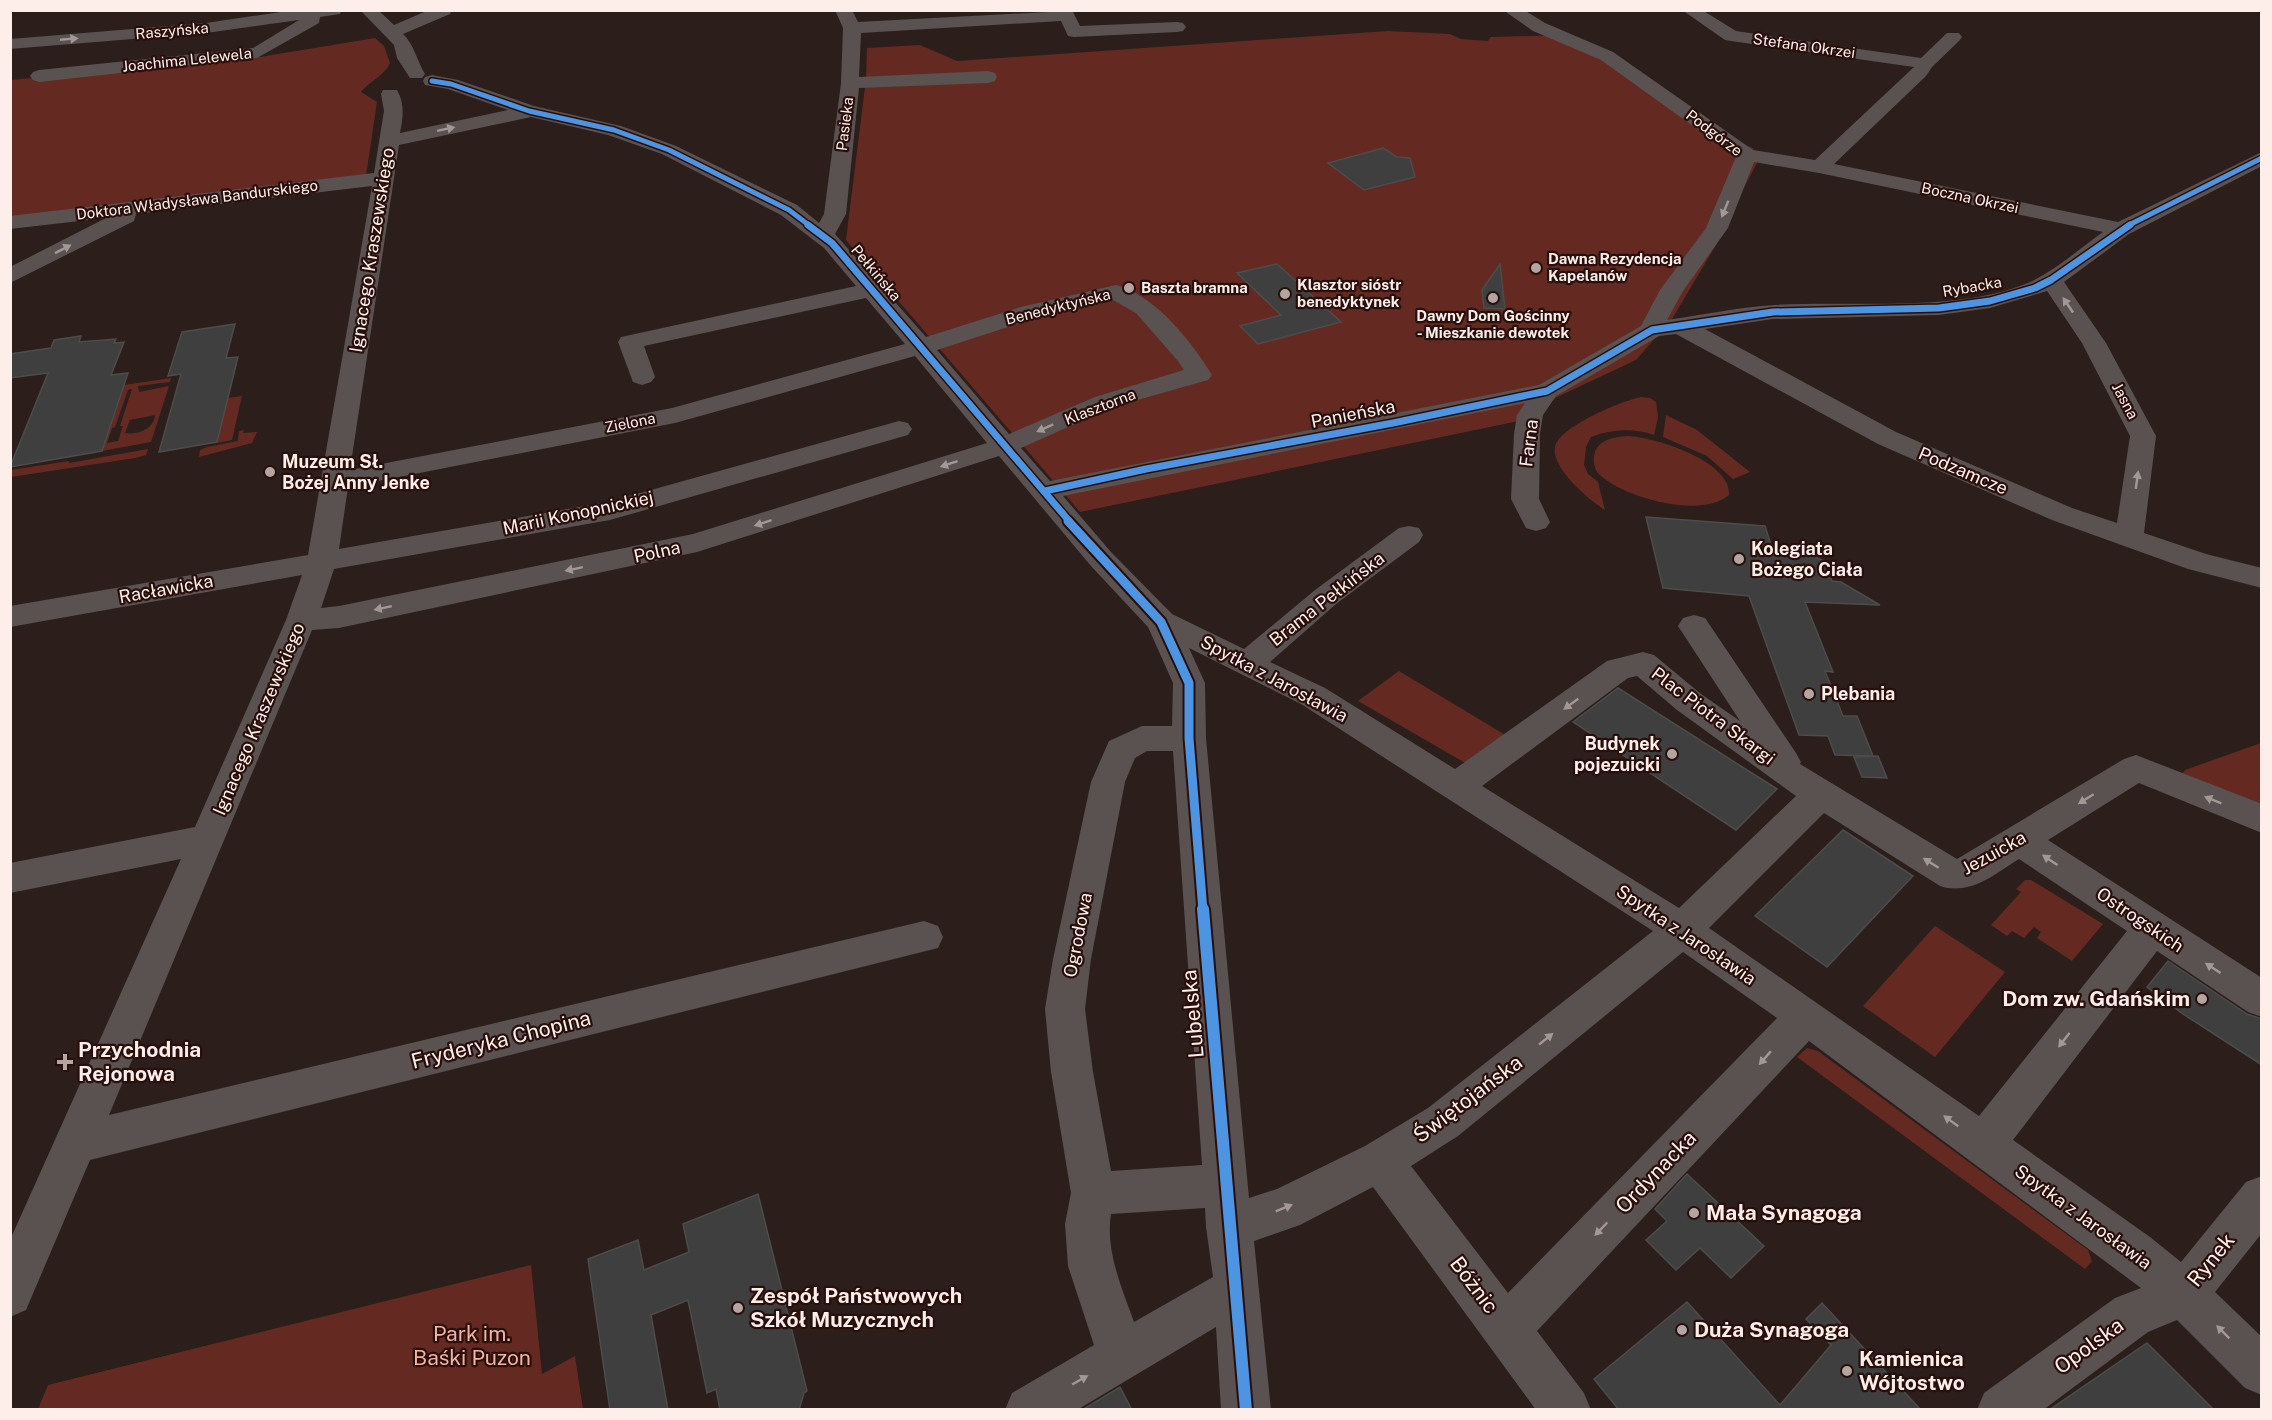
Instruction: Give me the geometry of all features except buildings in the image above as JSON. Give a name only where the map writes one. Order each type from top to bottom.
[{"type":"street","points":[[368,10],[402,43],[409,86]]},
{"type":"street","points":[[390,32],[444,10]]},
{"type":"street","name":"Podgórze","points":[[1511,10],[1539,27],[1607,57],[1747,155],[1717,227],[1680,279],[1655,320],[1652,330]]},
{"type":"street","name":"Stefana Okrzei","points":[[1690,10],[1731,36],[1925,64]]},
{"type":"street","name":"Raszyńska","points":[[10,44],[206,28],[329,11]]},
{"type":"street","name":"Joachima Lelewela","points":[[39,76],[257,53],[329,11]]},
{"type":"street","points":[[851,16],[1067,16],[1074,32],[1177,27]]},
{"type":"street","name":"Pasieka","points":[[823,236],[835,214],[850,83],[851,16]]},
{"type":"street","points":[[1747,155],[1819,167],[1920,72],[1925,64],[1953,37]]},
{"type":"street","points":[[850,83],[988,77]]},
{"type":"street","name":"Pełkińska","points":[[409,86],[467,90],[529,111],[614,130],[669,150],[789,210],[832,243],[1101,559],[1161,622]]},
{"type":"street","name":"Ignacego Kraszewskiego","points":[[15,1275],[77,1143],[208,839],[301,620],[322,561],[389,141],[409,86]]},
{"type":"street","points":[[389,141],[529,111]]},
{"type":"street","name":"Rybacka","points":[[1652,330],[1773,312],[1939,308],[1990,301],[2035,288],[2051,280],[2121,229],[2262,158]]},
{"type":"street","name":"Boczna Okrzei","points":[[1819,167],[2121,229]]},
{"type":"street","name":"Doktora Władysława Bandurskiego","points":[[10,222],[384,178]]},
{"type":"street","points":[[789,210],[836,200]]},
{"type":"street","points":[[10,276],[145,207]]},
{"type":"street","name":"Jasna","points":[[2051,280],[2094,343],[2143,436],[2129,538]]},
{"type":"street","points":[[642,376],[630,342],[871,290]]},
{"type":"street","name":"Benedyktyńska","points":[[921,347],[1029,312],[1116,292],[1144,308],[1189,358],[1199,375]]},
{"type":"street","name":"Podzamcze","points":[[1682,327],[1887,438],[2062,513],[2198,562],[2262,578]]},
{"type":"street","name":"Panieńska","points":[[1045,491],[1146,468],[1393,423],[1547,391],[1652,330]]},
{"type":"street","name":"Zielona","points":[[335,481],[675,415],[921,347]]},
{"type":"street","name":"Klasztorna","points":[[1004,446],[1104,402],[1199,375]]},
{"type":"street","name":"Farna","points":[[1531,511],[1526,451],[1530,415],[1547,391]]},
{"type":"street","name":"Marii Konopnickiej","points":[[322,561],[610,511],[899,429]]},
{"type":"street","name":"Polna","points":[[301,620],[339,617],[698,543],[1004,446]]},
{"type":"street","name":"Brama Pełkińska","points":[[1246,665],[1291,625],[1364,567],[1409,535]]},
{"type":"street","name":"Racławicka","points":[[10,617],[322,561]]},
{"type":"street","name":"Spytka z Jarosławia","points":[[1161,622],[1178,628],[1246,665],[1313,696],[1682,930],[1806,1016],[2134,1252],[2184,1294]]},
{"type":"street","name":"Lubelska","points":[[1161,622],[1189,682],[1189,738],[1246,1410]]},
{"type":"street","points":[[1694,626],[1808,786]]},
{"type":"street","name":"Plac Piotra Skargi","points":[[1456,787],[1618,669],[1642,663],[1689,702],[1808,786]]},
{"type":"street","name":"Ogrodowa","points":[[1122,1356],[1091,1266],[1087,1224],[1093,1193],[1072,1072],[1065,1009],[1072,959],[1108,782],[1121,750],[1142,739],[1189,738]]},
{"type":"street","name":"Jezuicka","points":[[1808,786],[1953,874],[1968,872],[2136,768],[2262,819]]},
{"type":"street","name":"Świętojańska","points":[[1227,1206],[1284,1209],[1380,1161],[1443,1122],[1682,930],[1808,786]]},
{"type":"street","points":[[10,879],[208,839]]},
{"type":"street","name":"Ostrogskich","points":[[2019,840],[2262,1000]]},
{"type":"street","points":[[1983,1144],[2152,928]]},
{"type":"street","name":"Fryderyka Chopina","points":[[77,1143],[924,937]]},
{"type":"street","name":"Ordynacka","points":[[1507,1328],[1806,1016]]},
{"type":"street","name":"Bóżnic","points":[[1380,1161],[1567,1410]]},
{"type":"street","points":[[1093,1193],[1151,1191],[1227,1206]]},
{"type":"street","name":"Rynek","points":[[2262,1197],[2184,1294],[2262,1371]]},
{"type":"street","points":[[1029,1410],[1237,1289]]},
{"type":"street","name":"Opolska","points":[[2001,1410],[2132,1315],[2184,1294]]},
{"type":"green space","points":[[1388,31],[1450,34],[1461,39],[1488,41],[1491,37],[1567,35],[1739,143],[1753,148],[1757,163],[1739,197],[1732,218],[1672,319],[1636,360],[1555,398],[1538,417],[1080,512],[846,240],[866,79],[867,48],[920,45],[957,61]]},
{"type":"green space","points":[[375,38],[384,46],[390,63],[361,92],[377,102],[366,176],[11,219],[11,80],[260,57]]},
{"type":"green space","points":[[171,378],[170,382],[138,386],[139,392],[169,386],[151,442],[102,451],[124,385]],"holes":[[[132,389],[120,426],[123,426],[118,441],[107,443],[128,390]],[[155,415],[152,424],[144,430],[125,433],[130,420]]]},
{"type":"green space","points":[[242,396],[232,440],[217,443],[228,398]]},
{"type":"green space","points":[[1641,397],[1650,398],[1656,402],[1658,417],[1654,435],[1631,430],[1606,432],[1591,437],[1586,447],[1584,465],[1588,474],[1598,482],[1605,510],[1572,483],[1559,464],[1555,455],[1555,447],[1567,431],[1579,423],[1606,409]]},
{"type":"green space","points":[[1666,415],[1697,430],[1750,472],[1733,479],[1707,456],[1663,437]]},
{"type":"green space","points":[[244,430],[243,433],[257,432],[252,443],[199,457],[200,450],[207,447],[238,441],[239,431]]},
{"type":"green space","points":[[1628,436],[1672,446],[1705,462],[1727,483],[1729,495],[1717,502],[1701,505],[1663,503],[1644,498],[1611,483],[1596,469],[1594,456],[1596,450],[1599,445],[1609,439]]},
{"type":"green space","points":[[148,449],[146,455],[135,458],[11,477],[11,470],[69,461],[69,463]]},
{"type":"green space","points":[[1399,671],[1507,736],[1467,764],[1358,701]]},
{"type":"green space","points":[[2261,743],[2261,811],[2180,778],[2185,770]]},
{"type":"green space","points":[[2025,880],[2031,880],[2103,924],[2072,961],[2037,938],[2041,932],[2034,927],[2024,938],[2012,931],[2007,936],[1991,925],[2021,892],[2016,889]]},
{"type":"green space","points":[[1935,926],[2005,972],[1935,1057],[1863,1006]]},
{"type":"green space","points":[[1807,1048],[1818,1051],[2088,1250],[2092,1261],[2085,1269],[1797,1057]]},
{"type":"green space","name":"Park im. Baśki Puzon","points":[[531,1265],[542,1374],[575,1356],[583,1409],[38,1409],[48,1385]]},
{"type":"cycle path","points":[[432,81],[451,84],[529,111],[614,130],[669,150],[789,210],[832,243],[1101,559],[1161,622],[1189,683],[1189,738],[1225,1185],[1237,1289],[1246,1410]]},
{"type":"cycle path","points":[[1045,491],[1146,469],[1393,423],[1547,391],[1652,330],[1773,312],[1939,308],[1990,301],[2035,288],[2051,280],[2121,229],[2262,158]]},
{"type":"place","name":"Dawna Rezydencja Kapelanów","points":[[1536,268]]},
{"type":"place","name":"Baszta bramna","points":[[1129,288]]},
{"type":"place","name":"Klasztor sióstr benedyktynek","points":[[1285,294]]},
{"type":"place","name":"Dawny Dom Gościnny - Mieszkanie dewotek","points":[[1493,298]]},
{"type":"place","name":"Muzeum Sł. Bożej Anny Jenke","points":[[270,472]]},
{"type":"place","name":"Kolegiata Bożego Ciała","points":[[1739,559]]},
{"type":"place","name":"Plebania","points":[[1809,694]]},
{"type":"place","name":"Budynek pojezuicki","points":[[1672,754]]},
{"type":"place","name":"Dom zw. Gdańskim","points":[[2202,999]]},
{"type":"place","name":"Przychodnia Rejonowa","points":[[65,1062]]},
{"type":"place","name":"Mała Synagoga","points":[[1694,1213]]},
{"type":"place","name":"Zespół Państwowych Szkół Muzycznych","points":[[738,1308]]},
{"type":"place","name":"Duża Synagoga","points":[[1682,1330]]},
{"type":"place","name":"Kamienica Wójtostwo","points":[[1847,1371]]}]
